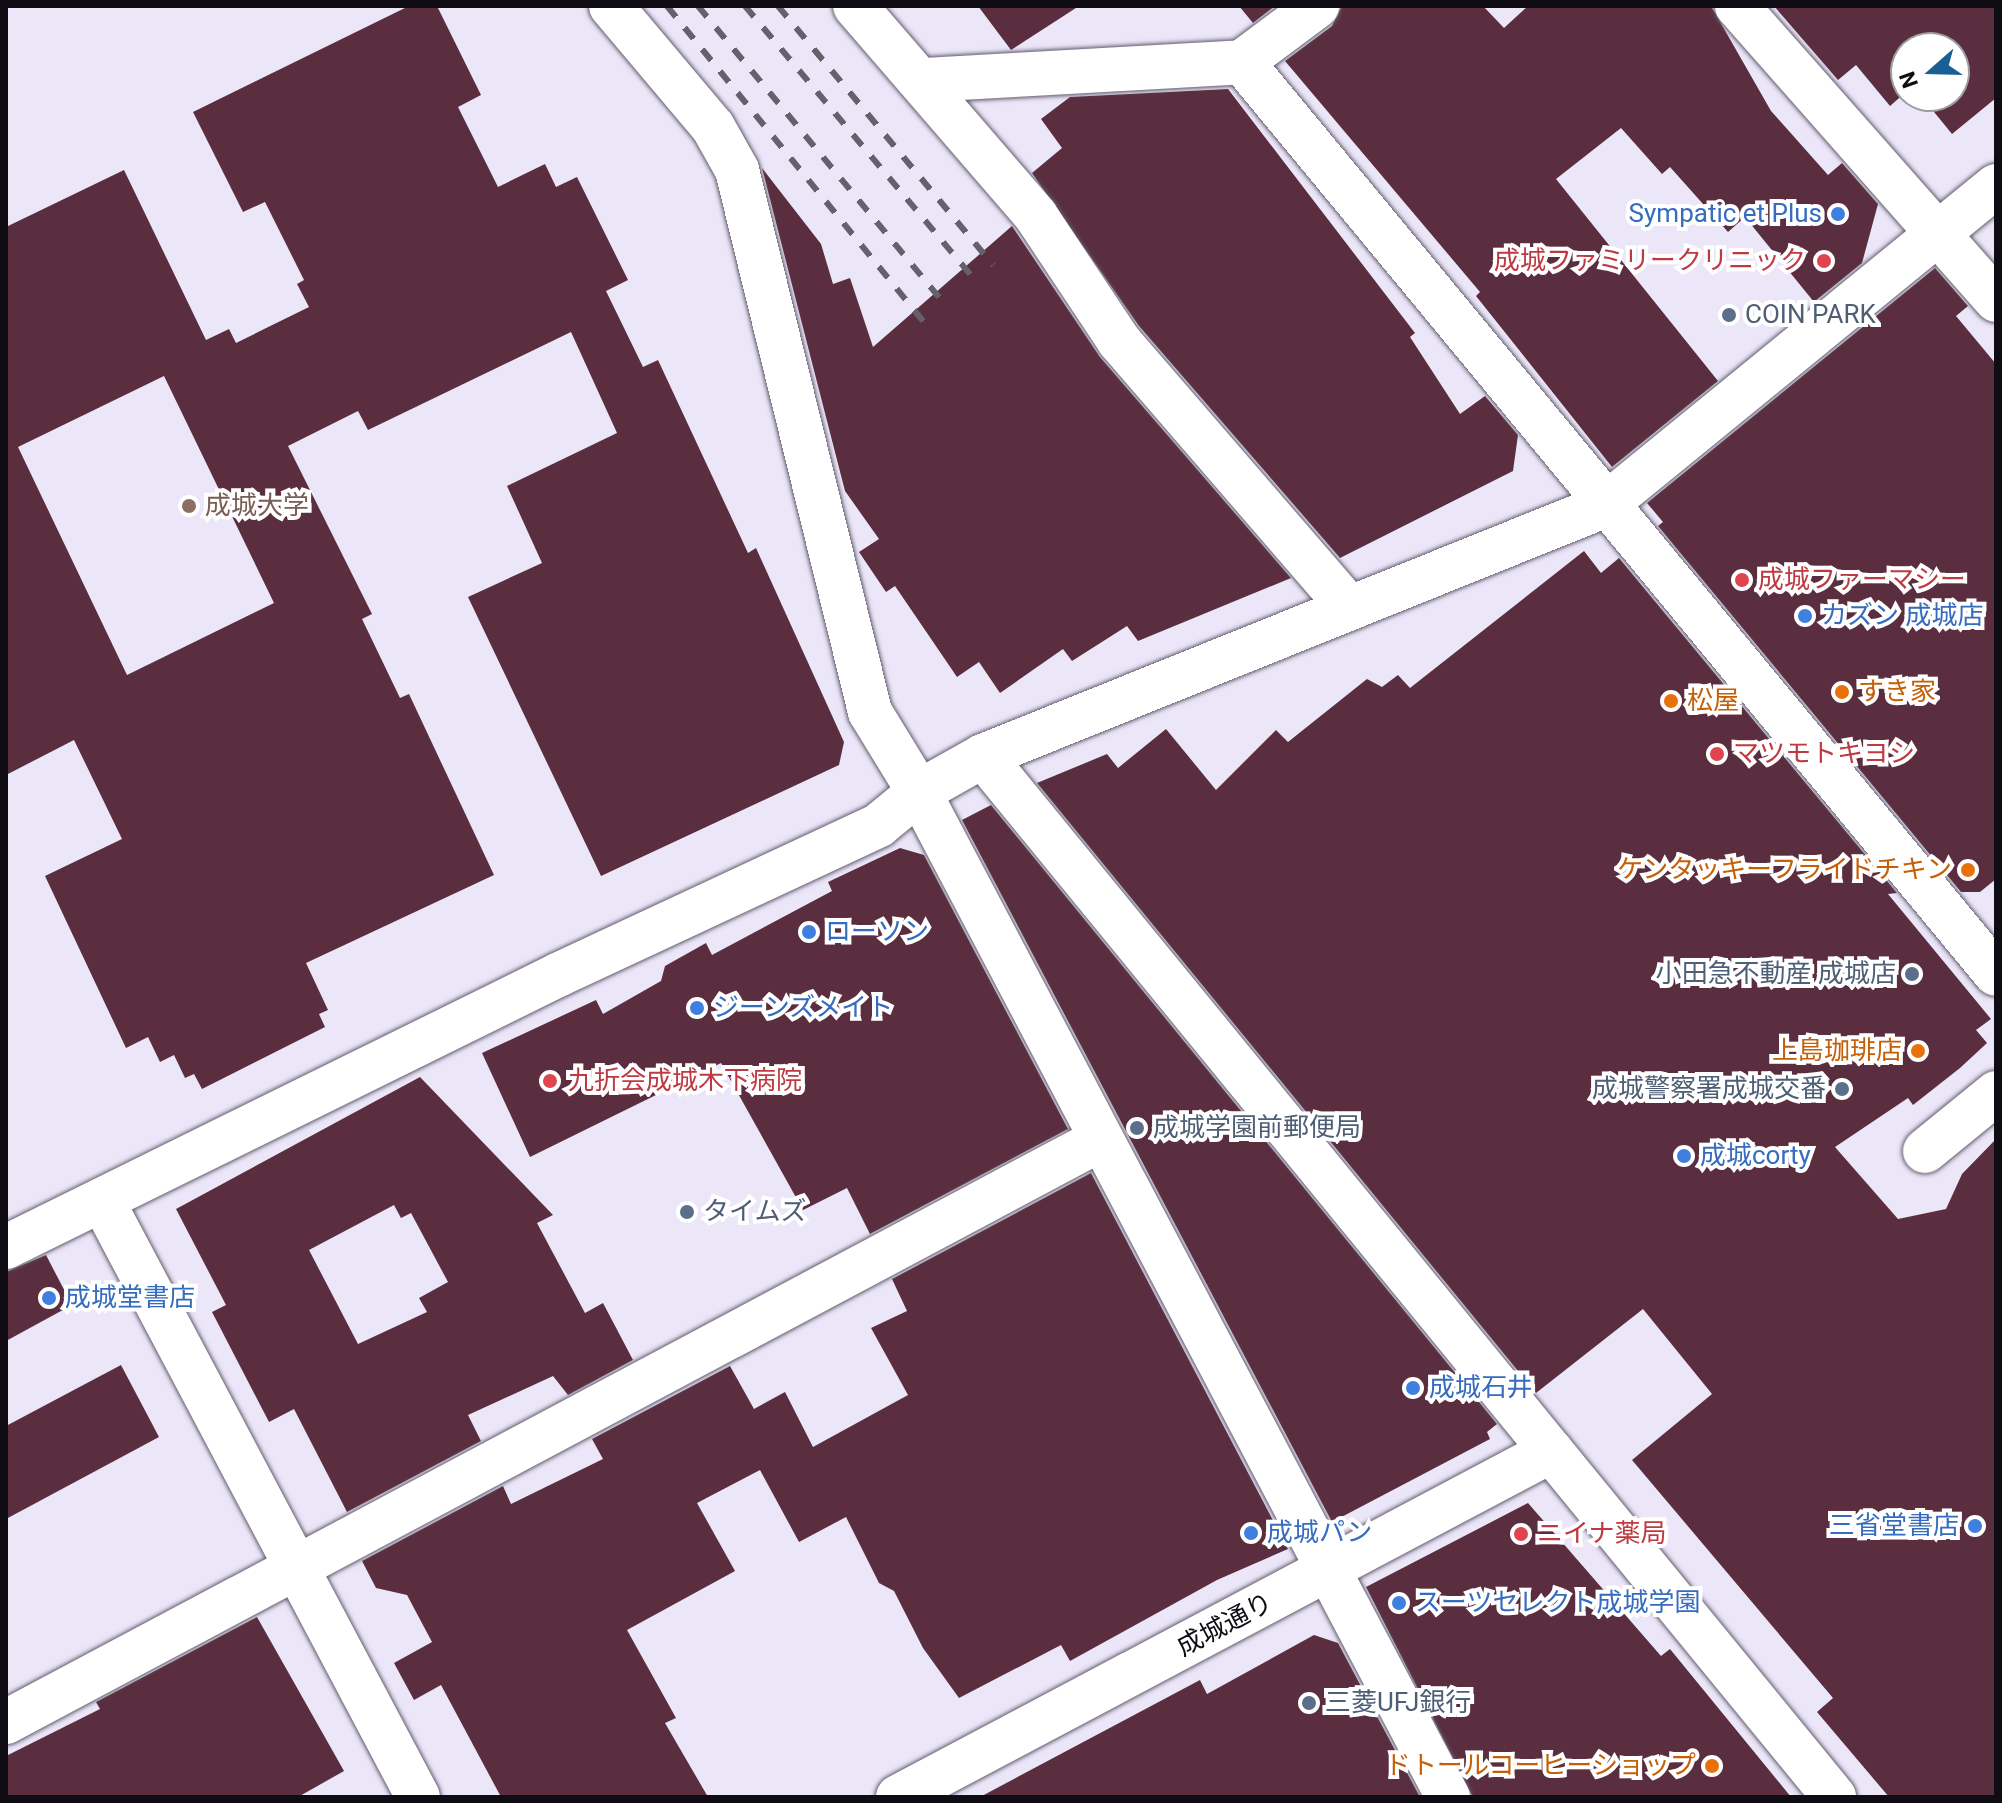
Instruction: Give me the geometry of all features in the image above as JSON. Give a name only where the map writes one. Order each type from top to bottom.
[{"type":"street","points":[[611,6],[713,127],[737,170],[870,712],[919,792],[1098,1141],[1448,1797]]},
{"type":"street","points":[[855,6],[924,80],[1036,216],[1119,341],[1348,606]]},
{"type":"street","points":[[924,80],[1242,62],[1317,6]]},
{"type":"street","points":[[1737,6],[1996,300]]},
{"type":"street","points":[[1242,62],[1604,506],[1989,951]]},
{"type":"street","points":[[6,1247],[103,1202],[560,974],[879,825],[919,792],[983,756],[1348,606],[1604,506],[1996,186]]},
{"type":"street","points":[[983,756],[1834,1797]]},
{"type":"street","points":[[1925,1151],[1996,1093]]},
{"type":"street","points":[[6,1722],[1098,1141]]},
{"type":"street","points":[[103,1202],[418,1797]]},
{"type":"street","name":"成城通り","points":[[898,1797],[1551,1451]]},
{"type":"building","points":[[409,6],[437,6],[481,95],[458,107],[498,187],[545,164],[556,187],[577,177],[628,280],[606,291],[643,367],[658,360],[748,553],[756,548],[844,742],[839,765],[601,876],[468,597],[542,563],[507,486],[617,433],[571,332],[368,430],[358,411],[288,446],[372,614],[362,619],[400,698],[409,694],[494,875],[306,963],[328,1010],[319,1014],[325,1027],[202,1089],[194,1074],[185,1078],[174,1055],[160,1062],[148,1037],[126,1048],[45,876],[122,839],[74,740],[6,775],[6,227],[124,170],[206,340],[229,329],[236,343],[309,307],[297,284],[304,280],[265,202],[243,212],[193,112]],"holes":[[[164,376],[274,603],[127,675],[18,447]]]},
{"type":"building","points":[[978,6],[1079,6],[1011,50]]},
{"type":"building","points":[[1239,6],[1275,6],[1253,23]]},
{"type":"building","points":[[1342,6],[1483,6],[1504,28],[1528,6],[1711,6],[1771,111],[1828,175],[1842,163],[1878,204],[1862,263],[1814,302],[1745,217],[1728,232],[1670,167],[1662,174],[1621,128],[1556,179],[1718,381],[1612,467],[1476,296],[1480,292],[1285,61],[1332,26]]},
{"type":"building","points":[[1774,6],[1996,6],[1996,98],[1952,134],[1934,112],[1970,112],[1970,32],[1890,32],[1890,106],[1856,65],[1838,80]]},
{"type":"building","points":[[1228,89],[1415,333],[1410,337],[1460,414],[1485,396],[1518,435],[1513,471],[1340,558],[1139,326],[1032,173],[1062,148],[1041,119],[1070,97]]},
{"type":"building","points":[[762,168],[821,244],[833,284],[850,278],[873,347],[1012,226],[1100,357],[1291,578],[1138,641],[1127,626],[1072,661],[1063,649],[1000,693],[979,662],[957,677],[895,586],[886,592],[859,552],[879,539],[845,491]]},
{"type":"building","points":[[1935,268],[1968,306],[1956,316],[1996,364],[1996,879],[1980,892],[1961,892],[1658,526],[1663,522],[1647,503]]},
{"type":"building","points":[[1584,551],[1601,573],[1619,558],[1897,893],[1888,894],[1991,1019],[1976,1030],[1987,1043],[1960,1068],[1913,1105],[1908,1098],[1835,1147],[1898,1219],[1946,1209],[1962,1174],[1996,1139],[1996,1797],[1889,1797],[1817,1712],[1833,1698],[1632,1460],[1712,1394],[1643,1309],[1536,1393],[1037,783],[1107,754],[1118,768],[1166,729],[1216,790],[1276,730],[1288,742],[1367,679],[1382,687],[1398,675],[1410,688]]},
{"type":"building","points":[[991,805],[1497,1424],[1487,1432],[1490,1439],[1332,1522],[962,820]]},
{"type":"building","points":[[900,848],[924,855],[1068,1129],[870,1234],[847,1188],[803,1210],[721,1063],[530,1157],[482,1053],[596,1000],[603,1014],[661,981],[665,966],[706,943],[712,955],[832,891],[828,882]]},
{"type":"building","points":[[420,1077],[553,1215],[537,1223],[585,1313],[603,1303],[633,1360],[568,1395],[553,1376],[468,1415],[481,1441],[347,1512],[294,1409],[269,1422],[212,1312],[226,1305],[176,1209]],"holes":[[[394,1205],[401,1218],[411,1213],[448,1282],[419,1298],[427,1312],[358,1344],[309,1250]]]},
{"type":"building","points":[[1091,1173],[1288,1549],[1217,1580],[1070,1661],[1061,1645],[959,1698],[923,1648],[894,1591],[879,1583],[846,1517],[799,1542],[760,1470],[697,1503],[735,1571],[627,1630],[676,1718],[665,1723],[708,1797],[501,1797],[441,1685],[414,1700],[394,1663],[432,1642],[407,1595],[376,1588],[362,1561],[503,1486],[511,1504],[603,1459],[592,1439],[730,1366],[754,1409],[785,1392],[813,1447],[908,1395],[871,1328],[907,1311],[892,1279]]},
{"type":"building","points":[[46,1255],[72,1305],[6,1341],[6,1272]]},
{"type":"building","points":[[121,1365],[159,1437],[6,1519],[6,1426]]},
{"type":"building","points":[[1528,1503],[1661,1656],[1670,1649],[1791,1797],[1473,1797],[1366,1587]]},
{"type":"building","points":[[257,1617],[344,1771],[298,1797],[6,1797],[6,1756],[100,1709],[96,1702]]},
{"type":"building","points":[[1314,1635],[1338,1643],[1420,1797],[980,1797],[1200,1680],[1207,1694]]},
{"type":"railway","points":[[667,6],[925,323]]},
{"type":"railway","points":[[698,6],[945,305]]},
{"type":"railway","points":[[745,6],[973,278]]},
{"type":"railway","points":[[778,6],[993,265]]},
{"type":"place","name":"Sympatic et Plus","points":[[1838,214]]},
{"type":"place","name":"成城ファミリークリニック","points":[[1824,261]]},
{"type":"place","name":"COIN PARK","points":[[1729,315]]},
{"type":"place","name":"成城大学","points":[[189,506]]},
{"type":"place","name":"成城ファーマシー","points":[[1742,580]]},
{"type":"place","name":"カズン 成城店","points":[[1805,616]]},
{"type":"place","name":"すき家","points":[[1842,692]]},
{"type":"place","name":"松屋","points":[[1671,701]]},
{"type":"place","name":"マツモトキヨシ","points":[[1717,754]]},
{"type":"place","name":"ケンタッキーフライドチキン","points":[[1968,870]]},
{"type":"place","name":"ローソン","points":[[809,932]]},
{"type":"place","name":"小田急不動産 成城店","points":[[1912,974]]},
{"type":"place","name":"ジーンズメイト","points":[[697,1008]]},
{"type":"place","name":"上島珈琲店","points":[[1918,1051]]},
{"type":"place","name":"九折会成城木下病院","points":[[550,1081]]},
{"type":"place","name":"成城警察署成城交番","points":[[1842,1089]]},
{"type":"place","name":"成城学園前郵便局","points":[[1137,1128]]},
{"type":"place","name":"成城corty","points":[[1684,1156]]},
{"type":"place","name":"タイムズ","points":[[687,1212]]},
{"type":"place","name":"成城堂書店","points":[[49,1298]]},
{"type":"place","name":"成城石井","points":[[1413,1388]]},
{"type":"place","name":"三省堂書店","points":[[1975,1526]]},
{"type":"place","name":"成城パン","points":[[1251,1533]]},
{"type":"place","name":"ニイナ薬局","points":[[1521,1534]]},
{"type":"place","name":"スーツセレクト成城学園","points":[[1399,1603]]},
{"type":"place","name":"三菱UFJ銀行","points":[[1309,1703]]},
{"type":"place","name":"ドトールコーヒーショップ","points":[[1712,1766]]}]
